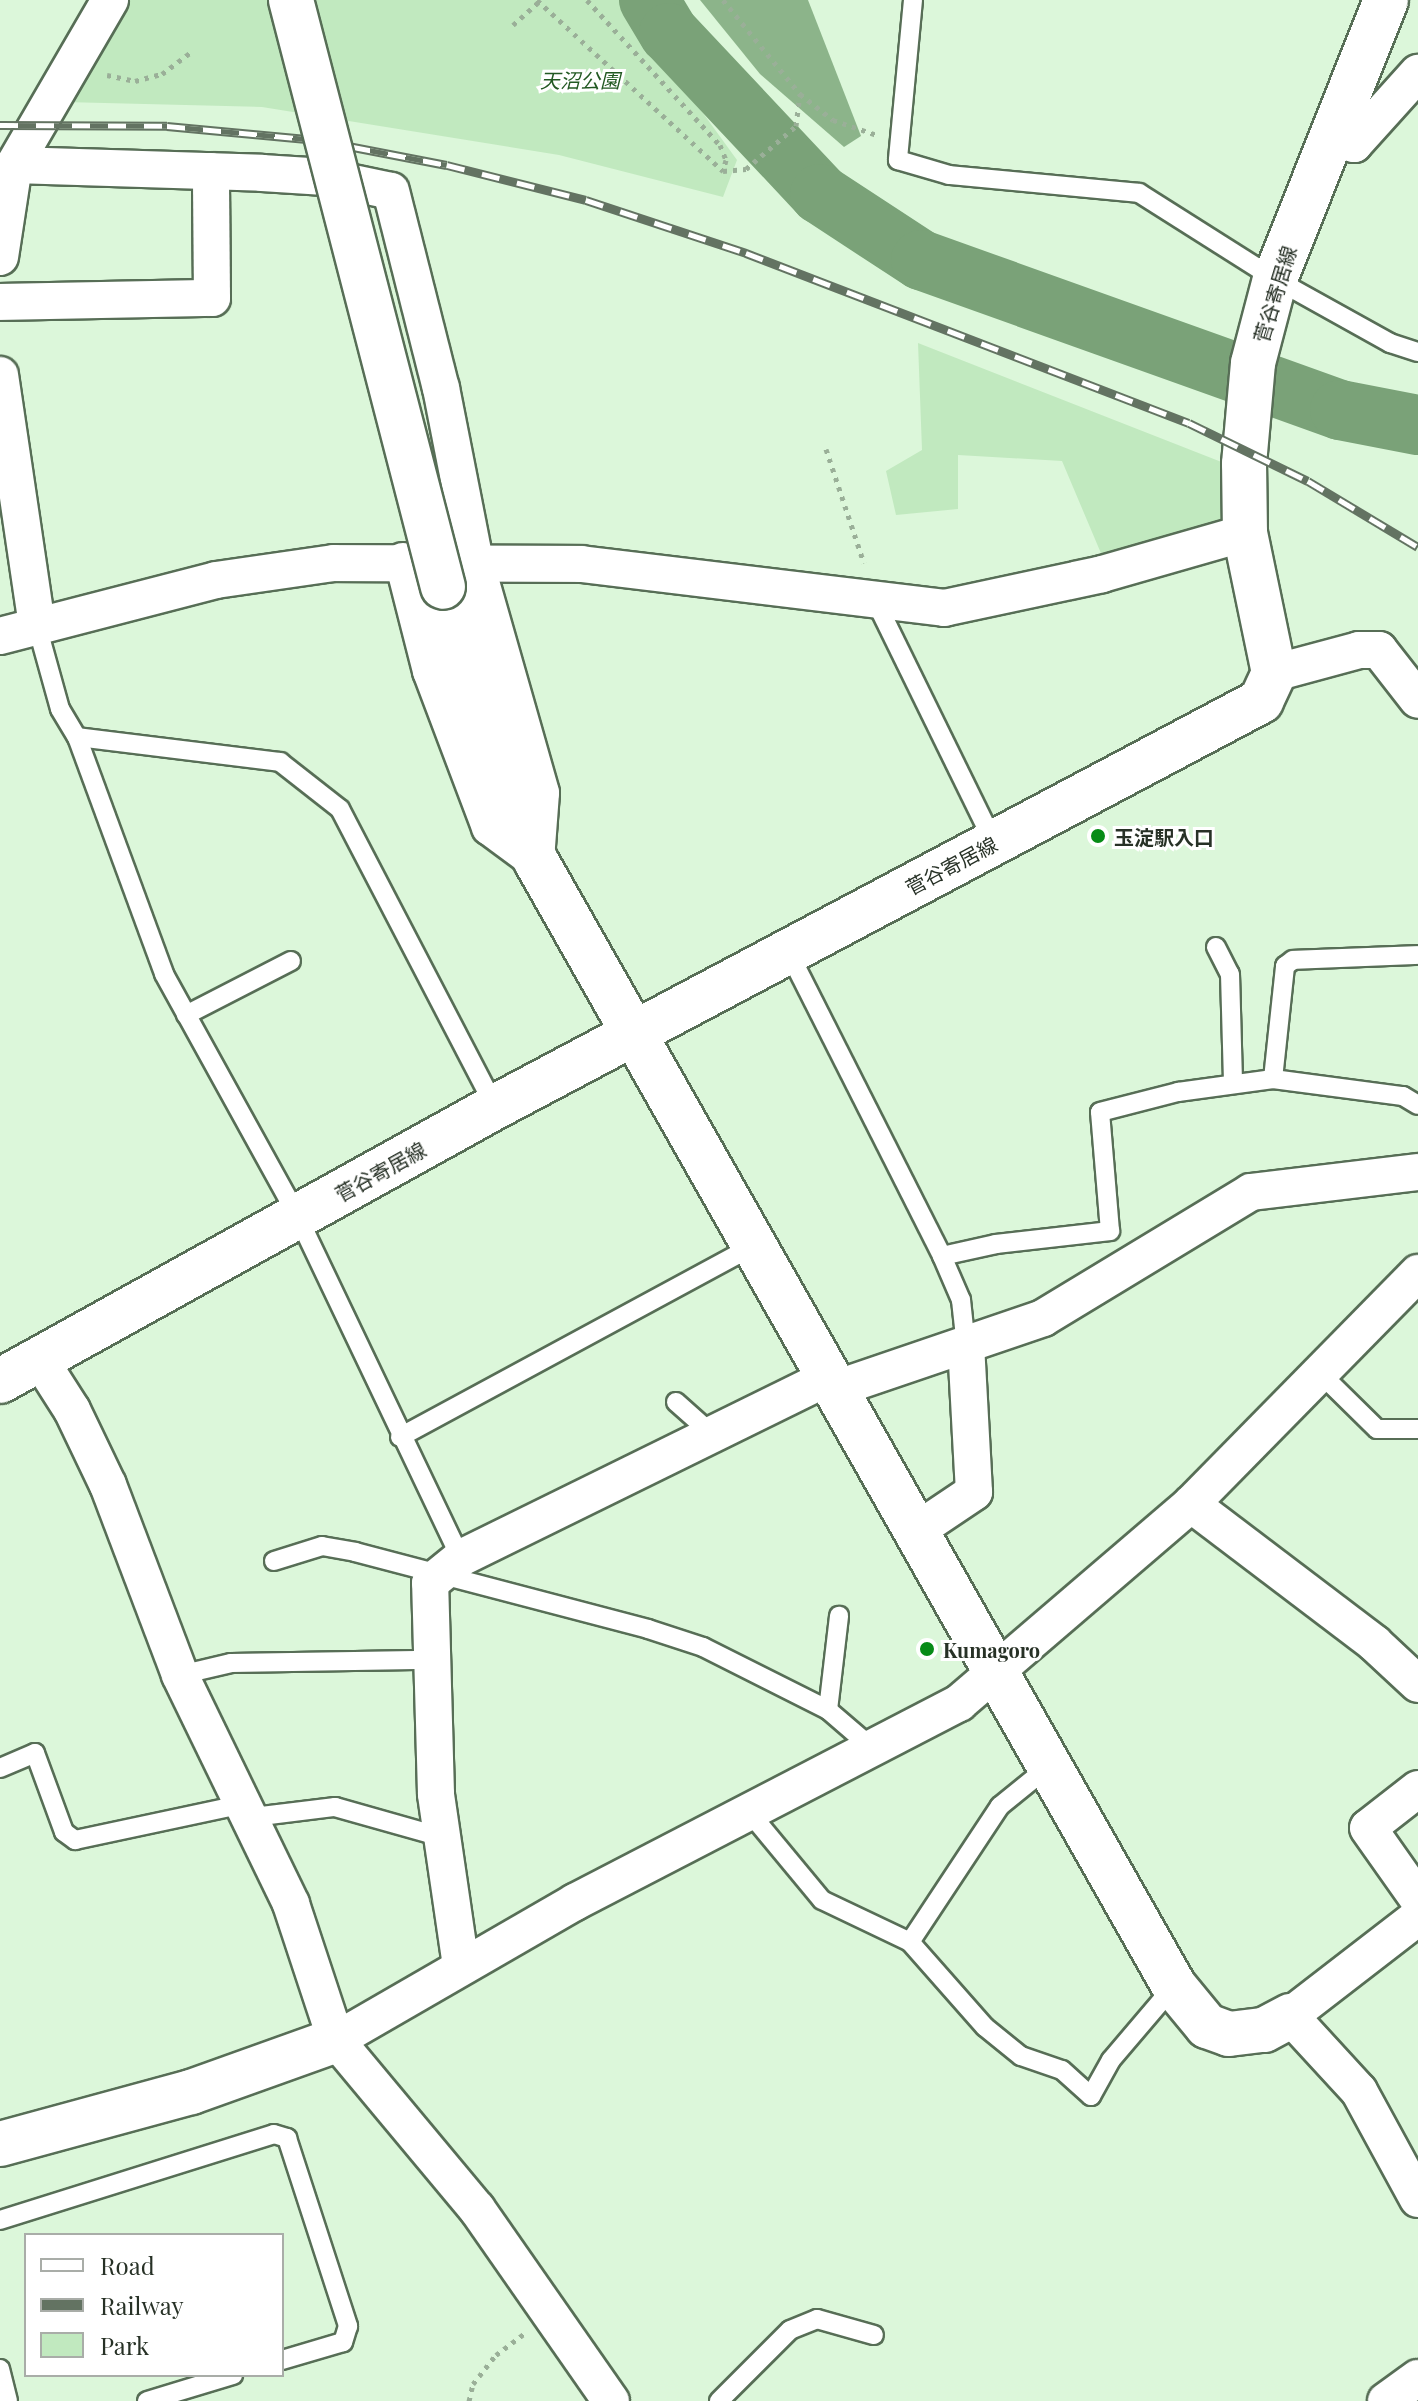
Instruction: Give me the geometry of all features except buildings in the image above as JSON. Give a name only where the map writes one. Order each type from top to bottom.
[{"type":"street","points":[[0,257],[14,165],[110,0]]},
{"type":"street","points":[[291,0],[459,574],[501,777],[536,861],[828,1384],[916,1531],[994,1675],[1174,1986],[1207,2026],[1229,2034],[1264,2030],[1290,2016],[1418,1917]]},
{"type":"street","name":"菅谷寄居線","points":[[0,1381],[495,1107],[634,1037],[788,951],[1261,701],[1274,673],[1245,533],[1247,419],[1253,363],[1275,279],[1386,0]]},
{"type":"street","points":[[1334,131],[1354,144],[1418,73]]},
{"type":"street","points":[[14,165],[325,177],[391,191],[441,388],[459,574]]},
{"type":"street","points":[[0,302],[212,298],[211,171]]},
{"type":"street","points":[[0,375],[37,626]]},
{"type":"street","points":[[0,636],[269,569],[403,561],[459,574],[581,564],[944,608],[990,602],[1245,533]]},
{"type":"street","points":[[403,561],[431,671],[490,827],[536,861]]},
{"type":"street","points":[[1274,673],[1359,650],[1379,650],[1418,700]]},
{"type":"street","points":[[461,1966],[441,1837],[431,1660],[430,1583],[451,1564],[712,1434],[828,1384],[966,1346],[1043,1318],[1251,1192],[1418,1172]]},
{"type":"street","points":[[0,2144],[191,2092],[336,2040],[461,1966],[959,1703],[1191,1504],[1322,1375],[1418,1273]]},
{"type":"street","points":[[916,1531],[974,1492],[966,1346]]},
{"type":"street","points":[[40,1360],[72,1410],[108,1485],[180,1675],[242,1811],[291,1904],[336,2040],[477,2209],[611,2401]]},
{"type":"street","points":[[1191,1504],[1374,1643],[1418,1684]]},
{"type":"street","points":[[1418,1789],[1368,1828],[1418,1899]]},
{"type":"street","points":[[1290,2016],[1359,2091],[1418,2199]]},
{"type":"street","points":[[1386,2401],[1418,2378]]},
{"type":"lane","points":[[913,0],[897,142],[898,160],[949,175],[1139,193],[1275,279],[1390,343],[1418,352]]},
{"type":"lane","points":[[876,602],[994,843]]},
{"type":"lane","points":[[37,626],[60,709],[77,737],[164,974],[298,1217],[400,1437],[451,1564]]},
{"type":"lane","points":[[77,737],[280,762],[340,809],[495,1107]]},
{"type":"lane","points":[[1216,947],[1230,974],[1233,1082]]},
{"type":"lane","points":[[788,951],[942,1256],[961,1300],[966,1346]]},
{"type":"lane","points":[[1273,1079],[1285,966],[1293,960],[1418,955]]},
{"type":"lane","points":[[186,1015],[291,961]]},
{"type":"lane","points":[[942,1256],[996,1244],[1110,1231],[1100,1112],[1233,1082],[1273,1079],[1403,1096],[1418,1105]]},
{"type":"lane","points":[[400,1437],[753,1246]]},
{"type":"lane","points":[[1322,1375],[1377,1429],[1418,1429]]},
{"type":"lane","points":[[676,1402],[712,1434]]},
{"type":"lane","points":[[274,1561],[322,1546],[451,1564],[703,1647],[828,1710],[871,1747]]},
{"type":"lane","points":[[828,1710],[839,1616]]},
{"type":"lane","points":[[180,1675],[245,1662],[431,1660]]},
{"type":"lane","points":[[0,1768],[35,1753],[64,1832],[75,1840],[242,1811],[335,1807],[441,1837]]},
{"type":"lane","points":[[910,1942],[1000,1806],[1048,1767]]},
{"type":"lane","points":[[749,1812],[822,1900],[910,1942],[985,2027],[1021,2056],[1062,2070],[1091,2096],[1111,2060],[1174,1986]]},
{"type":"lane","points":[[0,2220],[274,2134],[287,2138],[348,2326],[343,2342],[284,2359]]},
{"type":"lane","points":[[719,2401],[790,2330],[817,2319],[874,2335]]},
{"type":"lane","points":[[0,2369],[8,2401]]},
{"type":"lane","points":[[147,2401],[226,2377]]},
{"type":"path","points":[[587,0],[720,145],[726,160],[723,171]]},
{"type":"path","points":[[723,0],[800,94],[833,120],[897,142]]},
{"type":"path","points":[[513,25],[539,1],[723,171],[746,169],[796,126],[800,94]]},
{"type":"path","points":[[78,53],[105,74],[135,81],[162,74],[191,52]]},
{"type":"path","points":[[826,449],[876,602]]},
{"type":"path","points":[[469,2401],[473,2384],[496,2355],[550,2314]]},
{"type":"green space","name":"天沼公園","points":[[124,0],[621,0],[737,160],[723,197],[559,155],[262,107],[64,102]]},
{"type":"green space","points":[[700,0],[808,0],[861,136],[844,147],[760,74]]},
{"type":"green space","points":[[918,343],[1224,463],[1227,523],[1103,558],[1062,461],[958,455],[958,509],[896,515],[886,471],[922,450]]},
{"type":"waterway","points":[[649,0],[669,33],[820,194],[921,260],[1340,410],[1418,425]]},
{"type":"railway","points":[[0,125],[167,126],[317,140],[447,165],[586,200],[746,253],[1189,423],[1308,481],[1418,547]]},
{"type":"place","name":"玉淀駅入口","points":[[1098,836]]},
{"type":"place","name":"Kumagoro","points":[[927,1649]]}]
